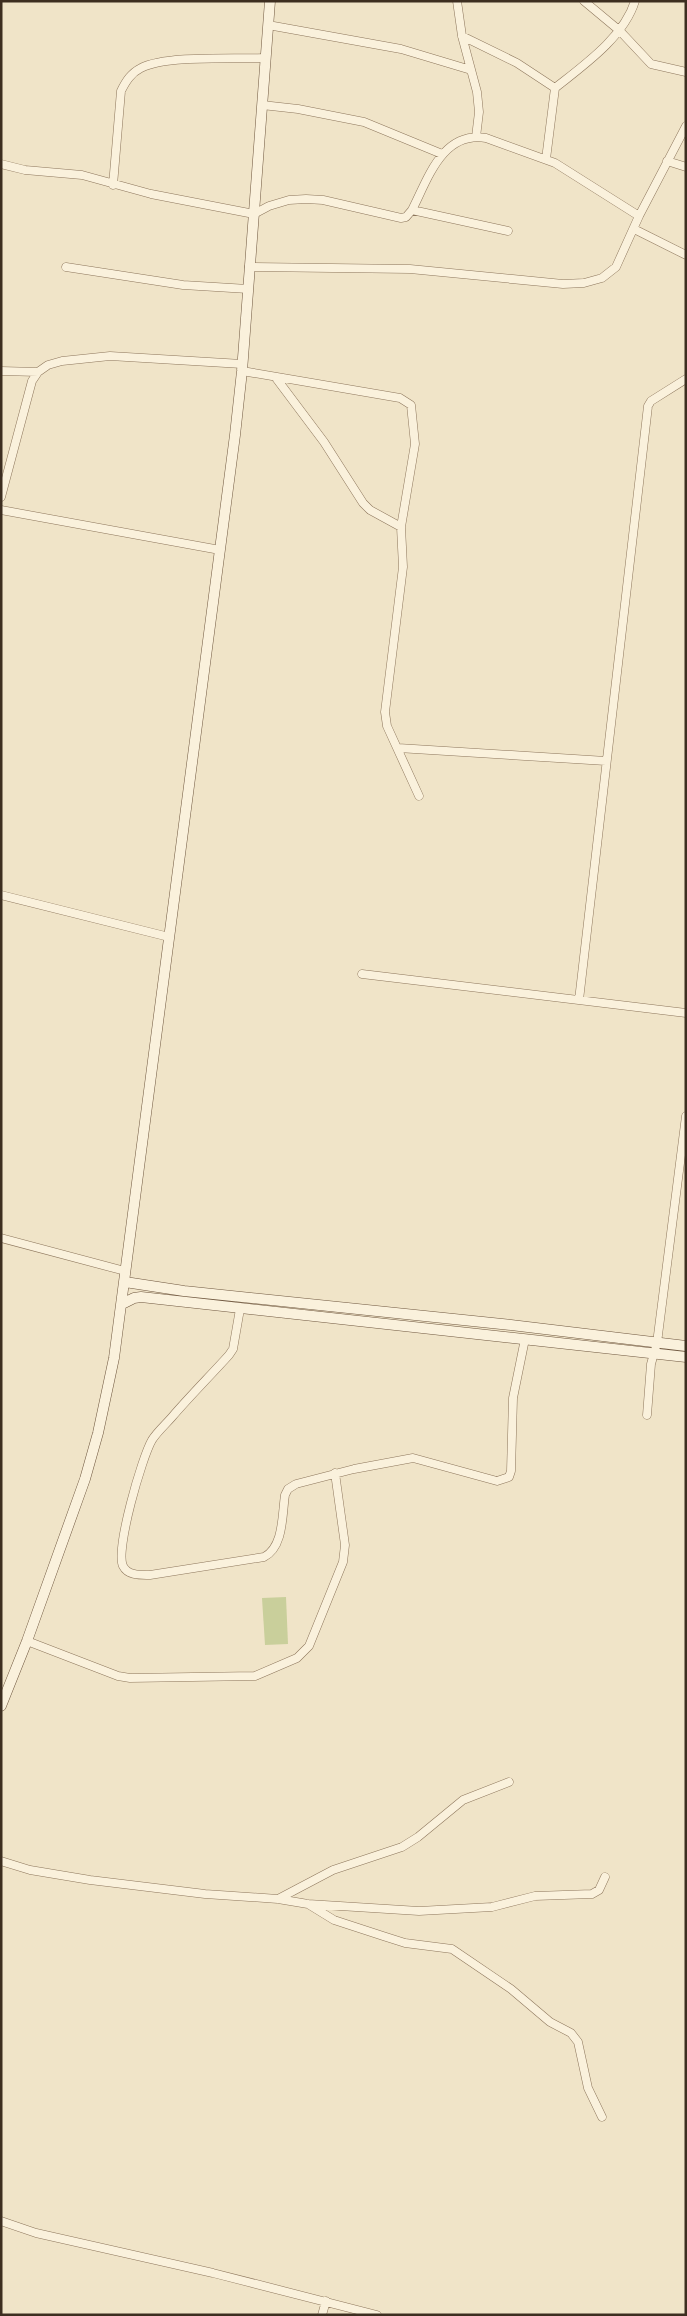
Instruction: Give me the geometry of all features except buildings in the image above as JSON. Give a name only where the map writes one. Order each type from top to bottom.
[{"type":"street","points":[[1,1706],[70,1523],[98,1433],[122,1304],[242,368],[270,1]]},
{"type":"street","points":[[457,1],[462,36],[477,92],[479,112],[476,137]]},
{"type":"street","points":[[584,1],[620,31],[651,64],[686,72]]},
{"type":"street","points":[[546,158],[556,88],[620,31],[628,21],[635,1]]},
{"type":"street","points":[[268,25],[401,50],[471,70]]},
{"type":"street","points":[[462,36],[517,63],[556,88]]},
{"type":"street","points":[[113,185],[121,91],[128,77],[141,68],[158,61],[266,58]]},
{"type":"street","points":[[262,105],[298,109],[364,122],[442,154]]},
{"type":"street","points":[[249,267],[410,269],[541,283],[584,283],[602,278],[616,267],[639,216],[686,126]]},
{"type":"street","points":[[1,164],[25,170],[82,175],[113,185],[254,214],[269,206],[289,200],[306,199],[323,200],[401,218],[406,217],[412,210],[442,154],[465,139],[476,137],[546,158],[639,216]]},
{"type":"street","points":[[667,161],[686,167]]},
{"type":"street","points":[[412,210],[508,232]]},
{"type":"street","points":[[634,229],[686,255]]},
{"type":"street","points":[[66,267],[183,285],[248,289]]},
{"type":"street","points":[[1,497],[32,381],[38,372],[48,365],[62,361],[110,356],[242,368],[276,378],[400,398],[411,405],[414,444],[401,527],[403,567],[385,712],[387,726],[420,796]]},
{"type":"street","points":[[1,371],[38,372]]},
{"type":"street","points":[[276,378],[324,442],[363,504],[370,510],[401,527]]},
{"type":"street","points":[[579,1000],[648,406],[651,401],[686,379]]},
{"type":"street","points":[[1,510],[220,550]]},
{"type":"street","points":[[398,748],[606,761]]},
{"type":"street","points":[[1,895],[169,937]]},
{"type":"street","points":[[362,974],[686,1013]]},
{"type":"street","points":[[647,1415],[686,1116]]},
{"type":"street","points":[[1,1238],[125,1271]]},
{"type":"street","points":[[125,1282],[193,1292],[510,1325],[655,1348],[686,1357]]},
{"type":"street","points":[[122,1304],[141,1297],[525,1339],[655,1348],[686,1346]]},
{"type":"street","points":[[240,1309],[233,1349],[230,1355],[192,1394],[153,1439],[145,1454],[128,1514],[121,1557],[122,1566],[127,1572],[135,1575],[150,1575],[264,1557],[271,1554],[278,1542],[285,1495],[288,1489],[296,1484],[335,1473],[412,1458],[497,1482],[508,1477],[511,1471],[513,1398],[525,1339]]},
{"type":"street","points":[[27,1641],[118,1676],[130,1678],[256,1676],[297,1658],[309,1646],[343,1562],[344,1545],[335,1473]]},
{"type":"street","points":[[278,1898],[333,1870],[402,1847],[418,1837],[463,1800],[509,1782]]},
{"type":"street","points":[[1,1861],[30,1870],[90,1880],[205,1894],[278,1898],[308,1904],[419,1911],[492,1907],[535,1896],[592,1894],[599,1890],[605,1877]]},
{"type":"street","points":[[308,1904],[334,1920],[405,1943],[452,1949],[511,1989],[550,2022],[571,2033],[578,2042],[588,2088],[602,2117]]},
{"type":"street","points":[[1,2221],[36,2233],[213,2273],[377,2315]]},
{"type":"street","points":[[322,2315],[326,2301]]},
{"type":"green space","points":[[286,1597],[288,1644],[265,1645],[262,1598]]}]
